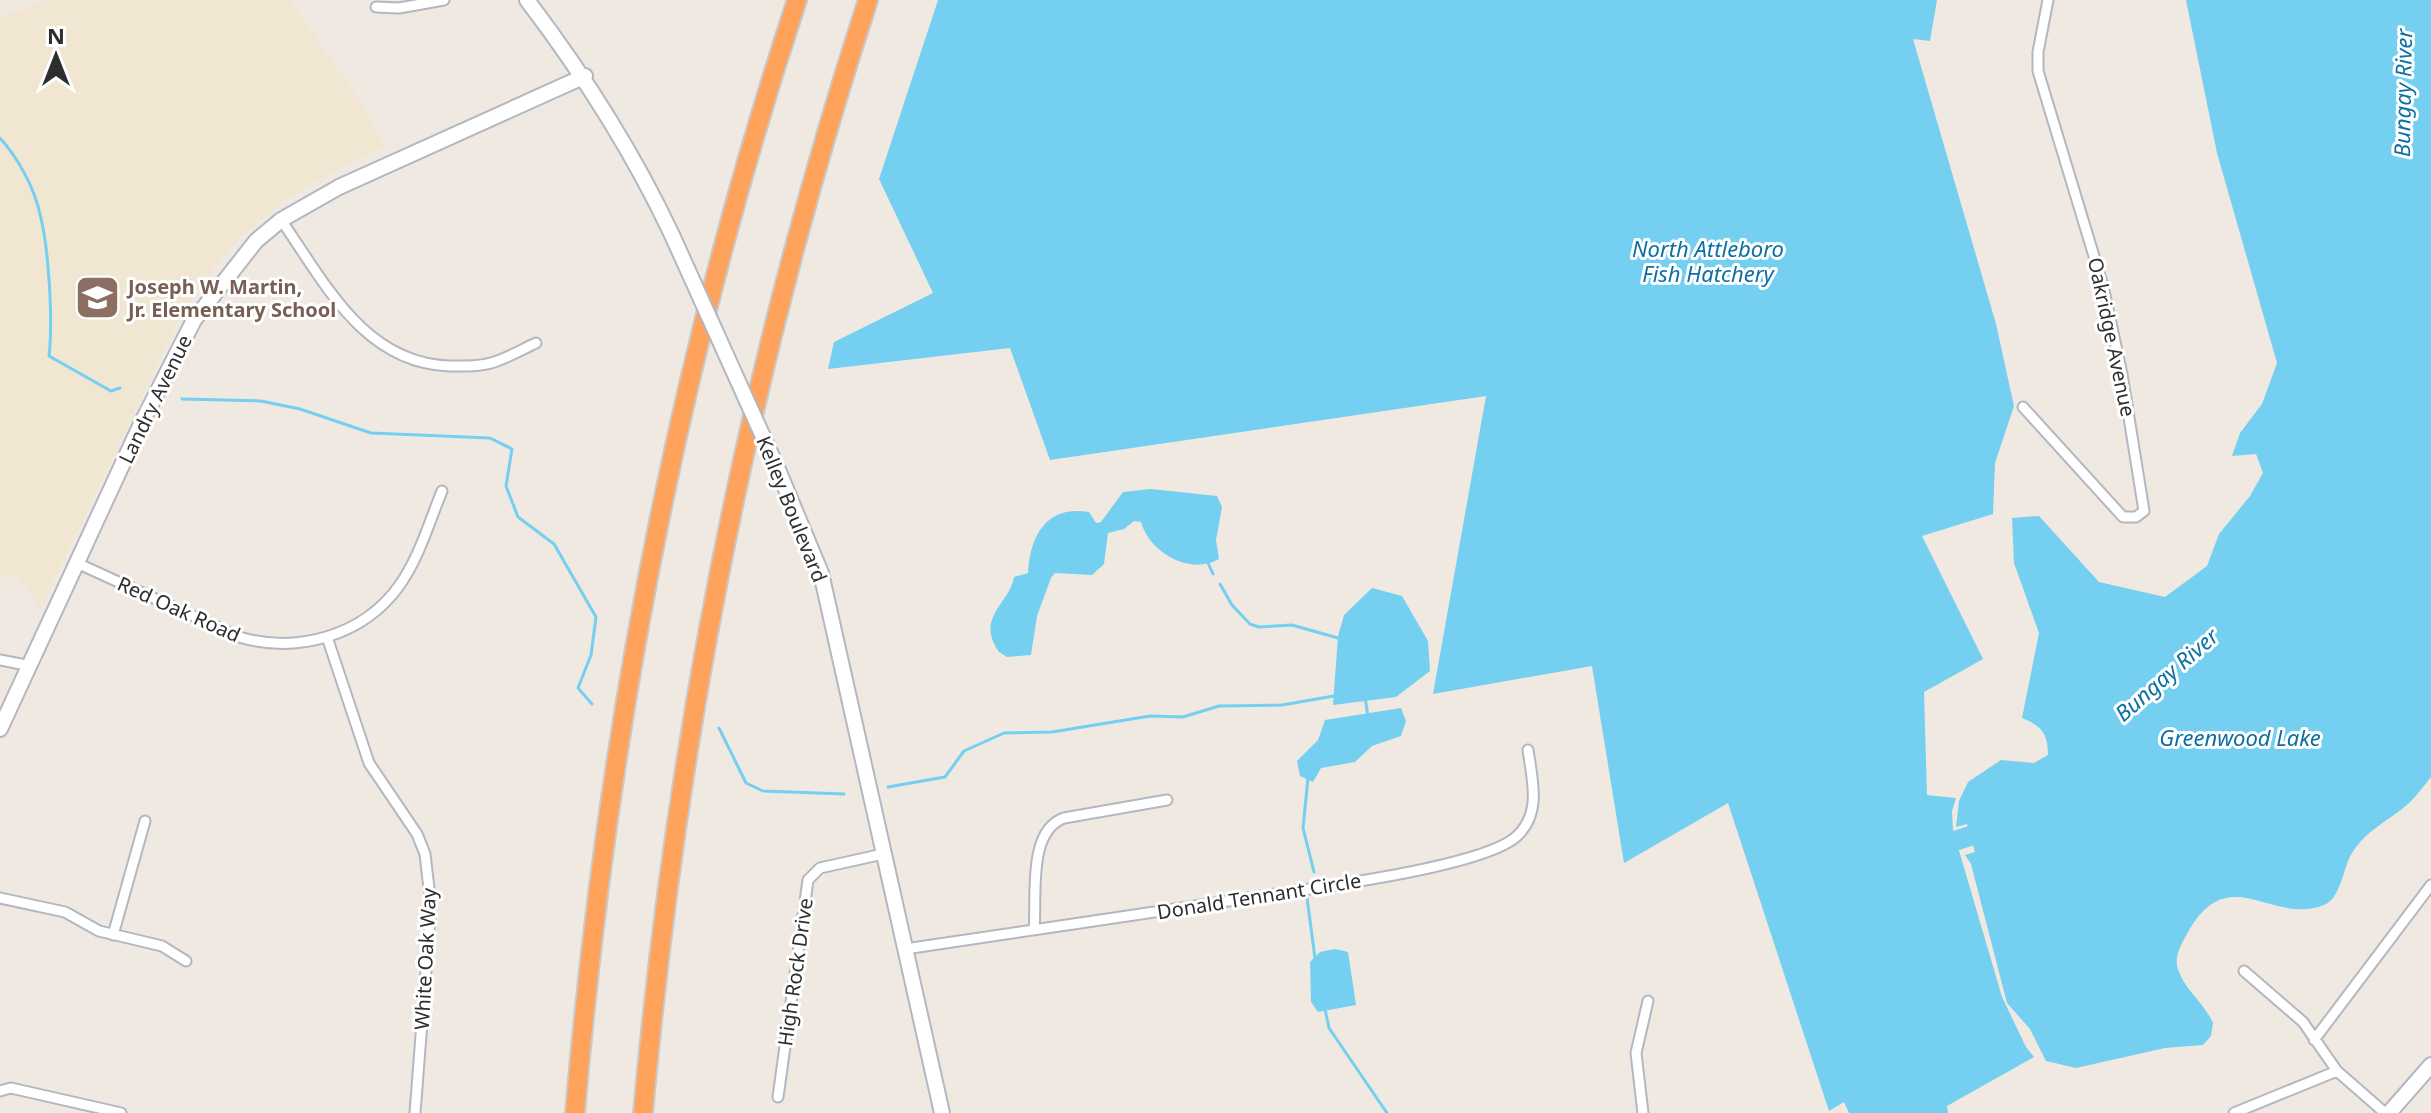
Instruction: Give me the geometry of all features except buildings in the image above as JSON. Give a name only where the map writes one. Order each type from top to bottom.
[{"type":"highway","points":[[575,1113],[603,857],[650,565],[716,279],[797,0]]},
{"type":"highway","points":[[643,1113],[680,797],[731,507],[791,258],[868,0]]},
{"type":"main road","name":"Kelley Boulevard","points":[[527,0],[585,76],[640,169],[779,472],[821,573],[857,722],[883,854],[942,1113]]},
{"type":"main road","name":"Landry Avenue","points":[[0,729],[79,564],[141,424],[194,320],[219,284],[281,220],[339,187],[585,76]]},
{"type":"main road","points":[[2387,1113],[2430,1068]]},
{"type":"street","points":[[376,7],[399,8],[444,0]]},
{"type":"street","name":"Oakridge Avenue","points":[[2023,407],[2123,517],[2136,517],[2144,511],[2122,374],[2103,286],[2038,71],[2038,52],[2048,0]]},
{"type":"street","points":[[281,220],[337,303],[369,337],[388,348],[437,366],[466,366],[495,362],[536,343]]},
{"type":"street","name":"Red Oak Road","points":[[79,564],[224,632],[254,642],[290,644],[327,637],[362,621],[398,588],[416,557],[442,491]]},
{"type":"street","name":"White Oak Way","points":[[327,637],[369,763],[417,834],[428,872],[431,906],[415,1113]]},
{"type":"street","points":[[0,660],[31,666]]},
{"type":"street","name":"Donald Tennant Circle","points":[[905,949],[1355,881],[1486,853],[1519,835],[1530,817],[1533,785],[1528,750]]},
{"type":"street","points":[[1034,930],[1040,847],[1049,827],[1064,818],[1167,800]]},
{"type":"street","points":[[113,935],[145,821]]},
{"type":"street","name":"High Rock Drive","points":[[778,1097],[808,880],[820,868],[883,854]]},
{"type":"street","points":[[2314,1040],[2431,885]]},
{"type":"street","points":[[0,898],[65,912],[113,935],[162,946],[186,961]]},
{"type":"street","points":[[2244,971],[2303,1022],[2337,1071],[2387,1113]]},
{"type":"street","points":[[1643,1113],[1636,1053],[1648,1001]]},
{"type":"street","points":[[2234,1113],[2337,1071]]},
{"type":"street","points":[[1,1090],[11,1088],[121,1113]]},
{"type":"shaded area","name":"Joseph W. Martin, Jr. Elementary School","points":[[48,0],[290,0],[352,89],[386,147],[332,172],[284,201],[243,235],[207,276],[180,317],[40,610],[19,577],[0,577],[0,17]]},
{"type":"water","name":"North Attleboro Fish Hatchery","points":[[938,0],[1937,0],[1930,41],[1913,39],[1996,324],[2014,406],[1995,463],[1993,514],[1922,536],[1983,659],[1924,692],[1927,795],[1956,798],[1952,811],[1953,830],[2002,997],[2034,1057],[1947,1106],[1948,1113],[1849,1113],[1844,1102],[1829,1111],[1728,803],[1624,863],[1592,666],[1433,694],[1486,396],[1050,460],[1010,348],[828,369],[834,342],[933,293],[879,179]]},
{"type":"water","name":"Greenwood Lake","points":[[2186,0],[2431,0],[2431,777],[2406,806],[2357,846],[2330,902],[2305,909],[2235,897],[2219,900],[2203,911],[2183,940],[2177,966],[2184,982],[2213,1023],[2211,1036],[2203,1045],[2165,1048],[2076,1068],[2046,1061],[2030,1029],[2007,1003],[1971,864],[1965,855],[1975,852],[1967,824],[1956,827],[1959,801],[1968,782],[2001,760],[2034,763],[2048,755],[2047,741],[2042,732],[2022,718],[2039,633],[2014,563],[2012,518],[2039,516],[2099,582],[2165,597],[2207,566],[2219,534],[2250,496],[2263,473],[2256,454],[2232,456],[2240,433],[2262,404],[2277,363],[2217,153]]},
{"type":"water","points":[[1151,489],[1217,496],[1222,507],[1216,540],[1219,559],[1196,565],[1172,558],[1152,543],[1141,522],[1134,521],[1124,529],[1108,533],[1104,564],[1092,575],[1055,573],[1051,578],[1037,616],[1031,655],[1007,657],[999,652],[993,640],[992,620],[1014,577],[1028,573],[1032,547],[1043,526],[1051,518],[1074,511],[1089,512],[1096,523],[1101,522],[1123,492]]},
{"type":"water","points":[[1372,588],[1402,596],[1428,641],[1430,671],[1396,697],[1333,705],[1338,636],[1344,615]]},
{"type":"water","points":[[1401,708],[1406,721],[1401,736],[1372,746],[1355,762],[1321,768],[1313,782],[1300,776],[1297,761],[1318,740],[1325,720]]},
{"type":"water","points":[[1335,949],[1348,952],[1356,1005],[1318,1012],[1311,1002],[1310,962],[1320,952]]},
{"type":"waterway","points":[[0,138],[24,173],[40,214],[49,285],[49,356],[111,391],[120,388]]},
{"type":"waterway","points":[[182,399],[261,401],[300,409],[371,433],[490,438],[512,449],[506,486],[518,517],[554,544],[596,617],[591,655],[578,688],[592,704]]},
{"type":"waterway","points":[[1208,563],[1213,574]]},
{"type":"waterway","points":[[1220,584],[1232,605],[1250,624],[1259,627],[1292,625],[1338,638]]},
{"type":"waterway","points":[[888,787],[945,777],[964,751],[1004,733],[1052,732],[1150,716],[1183,717],[1219,706],[1282,705],[1334,696]]},
{"type":"waterway","points":[[1365,697],[1368,717]]},
{"type":"waterway","points":[[719,728],[746,783],[763,791],[844,794]]},
{"type":"waterway","points":[[1308,778],[1303,828],[1314,872]]},
{"type":"waterway","name":"Bungay River","points":[[1933,848],[1970,836]]},
{"type":"waterway","points":[[1307,898],[1315,958]]},
{"type":"waterway","points":[[1325,1009],[1329,1028],[1387,1113]]},
{"type":"place","name":"Joseph W. Martin, Jr. Elementary School","points":[[97,297]]}]
